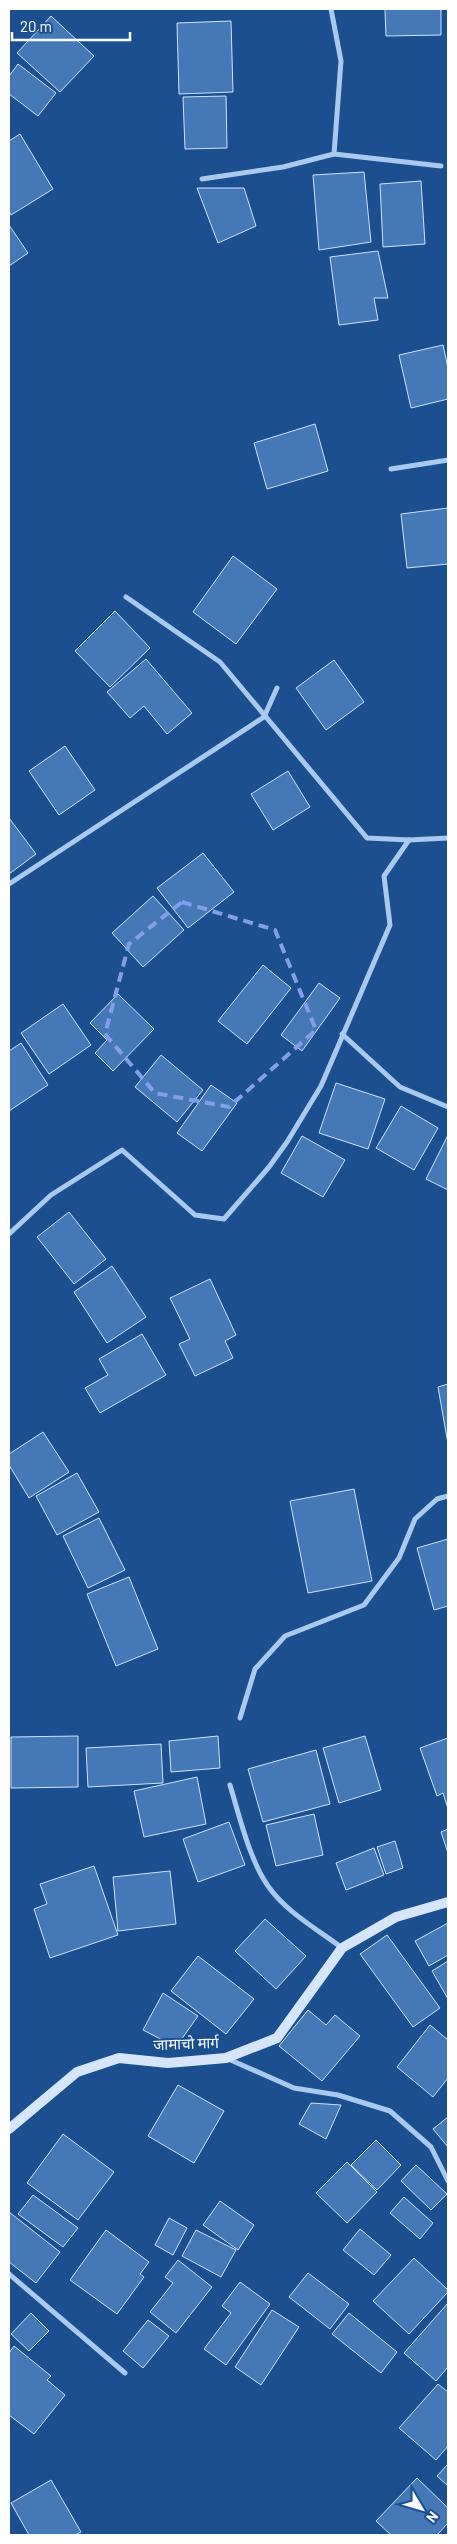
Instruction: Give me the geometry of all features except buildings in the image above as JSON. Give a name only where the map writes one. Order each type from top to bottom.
[{"type":"street","points":[[331,9],[341,61],[334,154]]},
{"type":"street","points":[[202,179],[283,167],[334,154],[441,166]]},
{"type":"street","points":[[391,469],[448,460]]},
{"type":"street","points":[[126,597],[220,662],[367,838],[409,840],[448,838]]},
{"type":"street","points":[[9,884],[264,717],[277,688]]},
{"type":"street","points":[[9,1234],[51,1195],[122,1150],[195,1215],[224,1219],[269,1167],[287,1142],[321,1086],[342,1034],[366,986],[390,925],[384,876],[409,840]]},
{"type":"street","points":[[342,1034],[400,1086],[448,1107]]},
{"type":"street","points":[[240,1718],[255,1669],[285,1636],[364,1605],[399,1558],[415,1519],[437,1499],[448,1496]]},
{"type":"street","points":[[230,1785],[241,1822],[268,1886],[289,1908],[342,1948]]},
{"type":"street","name":"जामाचो मार्ग","points":[[9,2129],[76,2072],[119,2058],[168,2063],[226,2058],[277,2038],[342,1948],[396,1917],[448,1902]]},
{"type":"street","points":[[226,2058],[294,2088],[338,2095],[390,2111],[431,2147],[448,2181]]},
{"type":"street","points":[[9,2274],[125,2373]]},
{"type":"highlighted area","points":[[182,902],[275,930],[316,1030],[229,1107],[155,1093],[105,1034],[129,944]]}]
